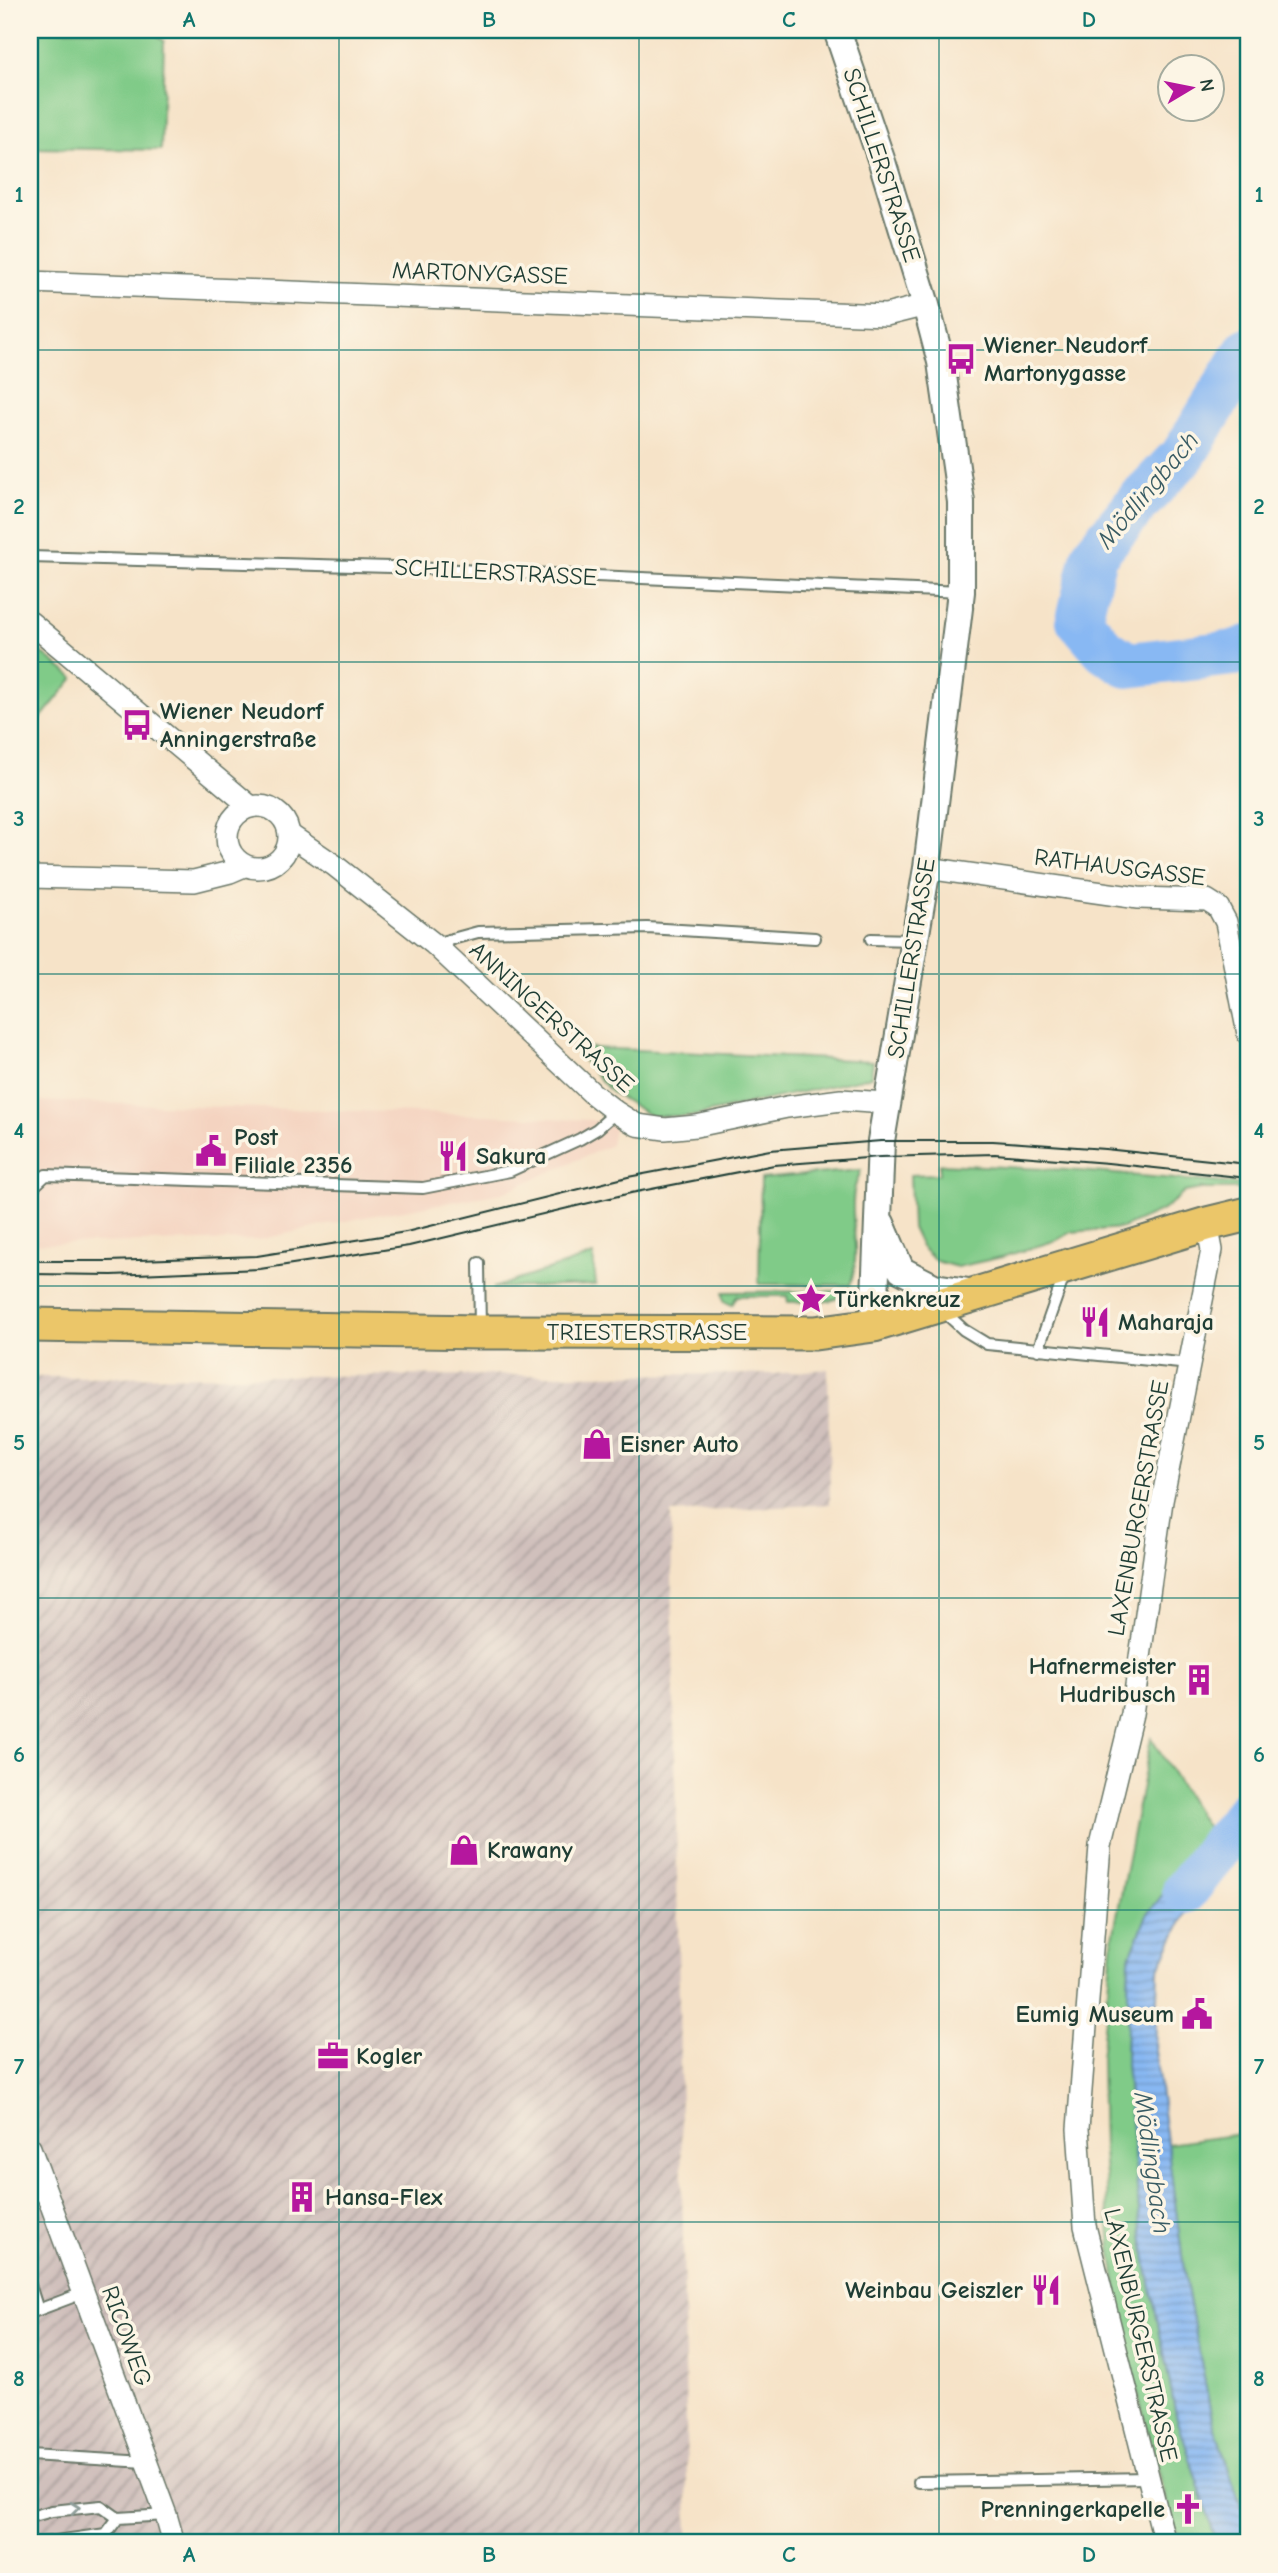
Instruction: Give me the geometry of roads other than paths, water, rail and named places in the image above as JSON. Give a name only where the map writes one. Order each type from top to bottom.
[{"type":"main road","name":"TRIESTERSTRASSE","points":[[30,1325],[480,1332],[815,1332],[874,1325],[1206,1224],[1248,1214]]},
{"type":"street","name":"SCHILLERSTRASSE","points":[[836,30],[883,165],[926,305],[941,362],[961,502],[961,592],[927,868],[881,1141],[874,1325]]},
{"type":"street","name":"MARTONYGASSE","points":[[30,282],[886,315],[926,305]]},
{"type":"street","points":[[30,622],[218,777],[244,811],[228,830],[228,847],[234,858],[244,866]]},
{"type":"street","name":"ANNINGERSTRASSE","points":[[244,811],[260,806],[277,812],[288,826],[289,835],[334,865],[433,944],[616,1112],[637,1125],[665,1129],[696,1126],[788,1107],[841,1100],[886,1103]]},
{"type":"street","points":[[279,861],[287,849],[289,835]]},
{"type":"street","points":[[194,881],[228,847]]},
{"type":"street","points":[[30,877],[194,881],[244,866],[262,869],[279,861],[334,865]]},
{"type":"street","name":"RATHAUSGASSE","points":[[927,868],[1138,898],[1207,900],[1218,907],[1226,922],[1248,1034]]},
{"type":"street","points":[[879,1219],[901,1269],[934,1287],[980,1293]]},
{"type":"street","name":"LAXENBURGERSTRASSE","points":[[1165,2543],[1085,2226],[1078,2129],[1100,1846],[1132,1714],[1162,1501],[1212,1250],[1206,1224]]},
{"type":"street","name":"RICOWEG","points":[[30,2148],[38,2195],[83,2293],[174,2543]]},
{"type":"lane","name":"SCHILLERSTRASSE","points":[[30,557],[390,567],[961,592]]},
{"type":"lane","points":[[433,944],[478,932],[647,928],[815,938]]},
{"type":"lane","points":[[872,939],[915,940]]},
{"type":"lane","points":[[30,1190],[46,1175],[423,1188],[510,1171],[580,1139],[597,1129],[616,1112]]},
{"type":"lane","points":[[479,1263],[480,1332]]},
{"type":"lane","points":[[1038,1350],[1067,1267]]},
{"type":"lane","points":[[937,1306],[964,1330],[987,1344],[1190,1364]]},
{"type":"lane","points":[[30,2285],[34,2311],[83,2293]]},
{"type":"lane","points":[[30,2455],[146,2462]]},
{"type":"lane","points":[[919,2482],[1148,2478]]},
{"type":"lane","points":[[30,2517],[52,2511],[101,2506],[118,2518],[166,2515]]},
{"type":"lane","points":[[42,2543],[106,2534],[118,2518]]},
{"type":"water","points":[[1210,1833],[1240,1852],[1222,1876],[1185,1915],[1158,1970],[1155,2051],[1185,2278],[1212,2419],[1248,2528],[1248,2532],[1217,2543],[1176,2415],[1147,2267],[1140,2221],[1126,2062],[1129,1960],[1147,1915]]},
{"type":"waterway","name":"Mödlingbach","points":[[1248,350],[1184,454],[1139,501],[1094,555],[1079,620],[1105,650],[1128,665],[1234,653],[1248,648]]},
{"type":"waterway","name":"Mödlingbach","points":[[1185,1891],[1248,1811]]},
{"type":"tram line","points":[[30,1261],[257,1256],[406,1232],[628,1177],[770,1150],[881,1141],[993,1141],[1248,1164]]},
{"type":"tram line","points":[[30,1274],[112,1275],[260,1269],[409,1246],[631,1193],[774,1165],[880,1157],[995,1154],[1248,1178]]},
{"type":"place","name":"Wiener Neudorf Martonygasse","points":[[961,359]]},
{"type":"place","name":"Wiener Neudorf Anningerstraße","points":[[137,725]]},
{"type":"place","name":"Post Filiale 2356","points":[[211,1151]]},
{"type":"place","name":"Sakura","points":[[453,1156]]},
{"type":"place","name":"Türkenkreuz","points":[[811,1299]]},
{"type":"place","name":"Maharaja","points":[[1095,1322]]},
{"type":"place","name":"Eisner Auto","points":[[597,1444]]},
{"type":"place","name":"Hafnermeister Hudribusch","points":[[1199,1680]]},
{"type":"place","name":"Krawany","points":[[464,1850]]},
{"type":"place","name":"Eumig Museum","points":[[1197,2014]]},
{"type":"place","name":"Kogler","points":[[333,2056]]},
{"type":"place","name":"Hansa-Flex","points":[[302,2197]]},
{"type":"place","name":"Weinbau Geiszler","points":[[1046,2290]]},
{"type":"place","name":"Prenningerkapelle","points":[[1188,2509]]}]
